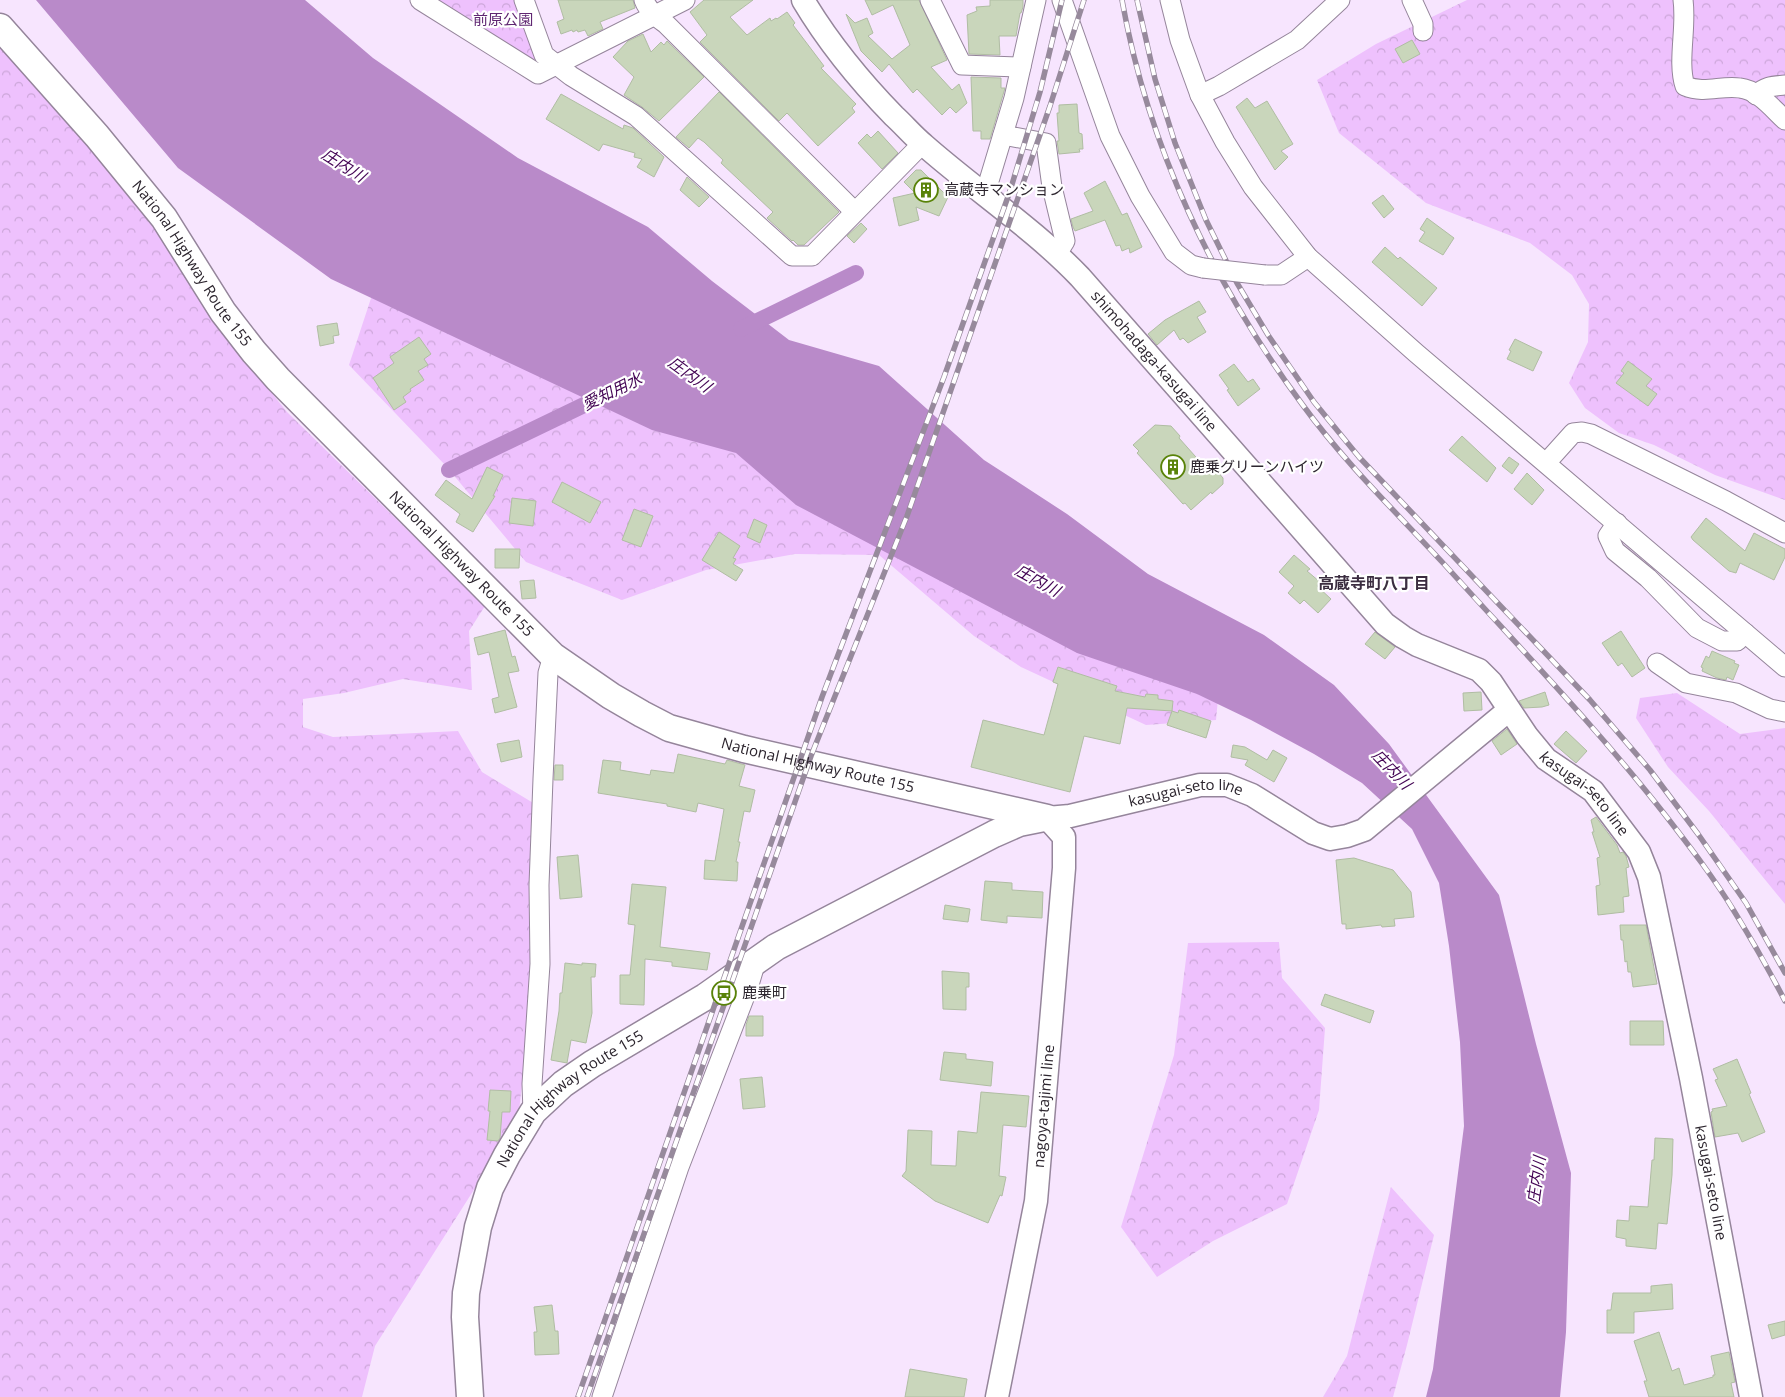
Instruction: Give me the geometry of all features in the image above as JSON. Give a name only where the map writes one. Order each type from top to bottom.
[{"type":"highway","name":"National Highway Route 155","points":[[0,27],[97,136],[164,218],[223,312],[278,380],[553,656],[611,696],[668,728],[744,749],[1047,818]]},
{"type":"highway","name":"National Highway Route 155","points":[[470,1397],[466,1292],[478,1228],[490,1188],[533,1112],[563,1084],[592,1064],[705,997],[776,947],[994,834],[1019,824],[1047,818]]},
{"type":"main road","name":"shimohadaga-kasugai line","points":[[803,0],[836,48],[873,93],[922,144],[1057,254],[1385,624],[1417,645],[1479,670],[1492,682],[1509,710]]},
{"type":"main road","name":"kasugai-seto line","points":[[1047,818],[1070,816],[1200,785],[1227,785],[1252,795],[1313,833],[1330,839],[1347,836],[1364,830],[1509,710],[1526,736],[1546,759],[1593,791],[1639,852],[1649,877],[1691,1078],[1751,1397]]},
{"type":"main road","name":"nagoya-tajimi line","points":[[997,1397],[1037,1191],[1064,868],[1064,838],[1047,818]]},
{"type":"street","points":[[420,0],[538,74],[684,0]]},
{"type":"street","points":[[524,0],[544,55],[556,66],[636,116],[792,256],[812,256],[854,211],[922,144]]},
{"type":"street","points":[[644,0],[655,16],[666,24],[854,211]]},
{"type":"street","points":[[930,0],[962,65],[1021,67]]},
{"type":"street","points":[[985,194],[1014,98],[1036,0]]},
{"type":"street","points":[[1062,0],[1110,136],[1140,196],[1180,259],[1191,265],[1204,268],[1281,275],[1308,257]]},
{"type":"street","points":[[1170,0],[1180,40],[1200,95],[1225,142],[1253,187],[1308,257],[1416,353],[1785,667]]},
{"type":"street","points":[[1200,95],[1219,86],[1297,40],[1340,0]]},
{"type":"street","points":[[1412,0],[1423,24],[1423,31]]},
{"type":"street","points":[[1683,0],[1682,77],[1685,86],[1695,90],[1739,87],[1754,92],[1785,120]]},
{"type":"street","points":[[1756,95],[1768,86],[1785,85]]},
{"type":"street","points":[[1003,135],[1046,143],[1052,187],[1065,241],[1057,254]]},
{"type":"street","points":[[1546,463],[1573,433],[1591,434],[1726,501],[1785,533]]},
{"type":"street","points":[[1617,523],[1608,536],[1615,551],[1648,578],[1697,628],[1722,640],[1737,641],[1745,633]]},
{"type":"street","points":[[533,1112],[532,1084],[540,964],[539,885],[543,779],[548,673],[553,656]]},
{"type":"street","points":[[1657,663],[1686,683],[1736,693],[1770,709],[1785,712]]},
{"type":"street","points":[[602,1397],[680,1166],[748,988],[756,961]]},
{"type":"green space","name":"前原公園","points":[[433,0],[516,0],[536,57],[532,62]]},
{"type":"green space","points":[[1467,0],[1785,0],[1785,500],[1715,475],[1654,445],[1619,433],[1585,408],[1569,383],[1588,342],[1589,304],[1572,275],[1530,243],[1426,203],[1339,133],[1317,80],[1376,44]]},
{"type":"green space","points":[[0,47],[71,118],[132,196],[236,349],[287,412],[485,606],[469,631],[472,690],[403,679],[344,693],[303,699],[303,727],[333,737],[458,731],[482,772],[535,804],[536,958],[518,1120],[375,1346],[362,1397],[0,1397]]},
{"type":"green space","points":[[378,277],[1220,678],[1216,720],[1146,725],[1021,667],[974,636],[879,555],[795,554],[706,570],[622,600],[526,562],[446,466],[349,365]]},
{"type":"green space","points":[[1677,693],[1740,734],[1785,728],[1785,904],[1709,811],[1668,767],[1636,718],[1640,698]]},
{"type":"green space","points":[[1279,942],[1282,978],[1325,1028],[1319,1110],[1287,1204],[1213,1241],[1157,1277],[1121,1227],[1174,1055],[1188,943]]},
{"type":"green space","points":[[1391,1187],[1434,1235],[1393,1397],[1323,1397],[1347,1356]]},
{"type":"water","name":"庄内川","points":[[36,0],[305,0],[373,58],[518,158],[648,227],[712,281],[789,340],[879,366],[984,460],[1067,514],[1148,574],[1264,635],[1334,685],[1389,744],[1499,895],[1536,1044],[1571,1173],[1566,1332],[1560,1397],[1426,1397],[1433,1369],[1464,1126],[1460,1042],[1449,946],[1439,883],[1412,829],[1362,783],[1314,754],[1251,720],[1197,694],[1077,653],[796,505],[736,453],[652,430],[331,279],[178,168]]},
{"type":"building","points":[[558,0],[633,0],[635,8],[600,22],[603,29],[588,36],[585,30],[573,32],[572,30],[561,34],[557,22],[564,19]]},
{"type":"building","points":[[704,0],[753,0],[730,17],[747,35],[770,18],[771,21],[777,19],[787,12],[795,23],[793,25],[824,66],[821,68],[856,104],[852,108],[855,112],[818,146],[787,113],[779,121],[700,42],[707,35],[690,12]]},
{"type":"building","points":[[865,0],[919,0],[947,60],[931,67],[952,90],[959,84],[967,103],[956,113],[950,107],[942,115],[917,89],[913,93],[889,64],[882,72],[861,51],[846,14],[855,23],[867,18],[873,33],[868,36],[892,59],[910,45],[893,5],[872,15]]},
{"type":"building","points":[[990,0],[1023,0],[1016,36],[999,36],[1000,55],[969,54],[967,15],[977,11],[976,7],[990,6]]},
{"type":"building","points":[[643,34],[651,52],[661,42],[664,45],[667,41],[704,77],[659,121],[624,95],[634,77],[613,57],[628,41]]},
{"type":"building","points":[[1412,40],[1420,54],[1403,63],[1395,49]]},
{"type":"building","points":[[971,77],[1001,78],[1001,88],[1005,88],[990,139],[981,139],[981,131],[973,131]]},
{"type":"building","points":[[719,92],[839,212],[804,245],[798,245],[792,241],[767,218],[773,212],[721,163],[723,160],[704,142],[698,138],[689,148],[676,137]]},
{"type":"building","points":[[561,94],[623,129],[624,125],[633,128],[664,157],[654,177],[637,167],[642,159],[634,157],[635,153],[603,144],[599,151],[546,119]]},
{"type":"building","points":[[1247,98],[1255,108],[1267,101],[1293,144],[1281,151],[1288,157],[1275,170],[1236,107]]},
{"type":"building","points":[[1077,104],[1079,133],[1082,134],[1083,149],[1079,149],[1080,152],[1059,154],[1057,113],[1059,113],[1059,105]]},
{"type":"building","points":[[878,131],[898,153],[882,169],[858,143],[867,134],[871,138]]},
{"type":"building","points":[[916,170],[921,170],[948,197],[939,216],[916,207],[919,220],[899,226],[893,198],[915,193],[904,182]]},
{"type":"building","points":[[687,177],[709,197],[699,207],[680,190]]},
{"type":"building","points":[[1105,181],[1122,215],[1127,213],[1142,247],[1130,253],[1129,248],[1122,251],[1120,245],[1116,246],[1105,220],[1075,231],[1073,227],[1071,219],[1093,211],[1084,193]]},
{"type":"building","points":[[1383,195],[1394,209],[1384,218],[1372,203]]},
{"type":"building","points":[[1427,218],[1454,238],[1443,255],[1419,241],[1425,232],[1420,229]]},
{"type":"building","points":[[861,223],[867,229],[854,243],[847,236]]},
{"type":"building","points":[[1385,247],[1437,288],[1422,306],[1372,262]]},
{"type":"building","points":[[1199,301],[1206,312],[1197,317],[1206,332],[1188,343],[1183,338],[1180,340],[1174,330],[1157,345],[1148,334],[1165,320]]},
{"type":"building","points":[[337,323],[339,335],[333,336],[334,343],[320,346],[317,326]]},
{"type":"building","points":[[419,337],[431,354],[424,359],[428,365],[418,371],[424,380],[410,389],[411,391],[403,397],[406,402],[394,410],[373,378],[394,363],[390,357]]},
{"type":"building","points":[[1515,339],[1542,352],[1533,371],[1507,359]]},
{"type":"building","points":[[1628,361],[1652,379],[1646,386],[1657,394],[1648,406],[1616,383],[1624,373],[1621,371]]},
{"type":"building","points":[[1234,364],[1248,382],[1253,379],[1260,389],[1238,406],[1219,375]]},
{"type":"building","name":"鹿乗グリーンハイツ","points":[[1155,425],[1171,426],[1203,465],[1208,461],[1223,478],[1223,484],[1191,510],[1185,503],[1183,504],[1137,453],[1139,451],[1133,445]]},
{"type":"building","points":[[1462,436],[1496,468],[1487,482],[1449,450]]},
{"type":"building","points":[[1509,457],[1519,464],[1512,474],[1502,466]]},
{"type":"building","points":[[487,467],[503,475],[493,496],[495,496],[473,532],[456,522],[460,514],[435,495],[446,480],[472,499]]},
{"type":"building","points":[[1527,473],[1544,490],[1532,505],[1514,489]]},
{"type":"building","points":[[562,482],[601,502],[590,523],[552,502]]},
{"type":"building","points":[[512,498],[536,501],[533,526],[509,523]]},
{"type":"building","points":[[634,509],[653,516],[641,547],[622,540]]},
{"type":"building","points":[[1706,518],[1745,551],[1754,533],[1785,549],[1785,557],[1774,580],[1740,563],[1736,573],[1729,571],[1693,540],[1691,537]]},
{"type":"building","points":[[754,519],[767,525],[760,543],[747,537]]},
{"type":"building","points":[[719,532],[740,546],[733,558],[736,559],[733,564],[743,570],[736,581],[702,560]]},
{"type":"building","points":[[495,549],[520,549],[519,568],[495,568]]},
{"type":"building","points":[[1294,555],[1310,569],[1307,571],[1320,582],[1317,586],[1331,599],[1318,613],[1304,600],[1300,604],[1288,593],[1294,586],[1279,572]]},
{"type":"building","points":[[534,580],[536,598],[522,599],[520,581]]},
{"type":"building","points":[[505,630],[512,657],[515,656],[519,671],[508,673],[517,707],[495,713],[492,699],[499,697],[489,652],[478,655],[474,638]]},
{"type":"building","points":[[1621,631],[1645,668],[1632,677],[1622,663],[1618,666],[1602,643]]},
{"type":"building","points":[[1375,632],[1395,647],[1385,659],[1365,644]]},
{"type":"building","points":[[1712,651],[1735,661],[1734,663],[1739,665],[1733,680],[1727,677],[1726,680],[1717,678],[1702,671],[1703,668],[1701,667],[1706,656],[1709,658]]},
{"type":"building","points":[[1058,667],[1117,686],[1115,691],[1145,697],[1146,694],[1158,695],[1158,699],[1173,701],[1172,711],[1127,708],[1120,744],[1084,736],[1070,792],[971,767],[983,720],[1044,735],[1058,684],[1053,682]]},
{"type":"building","points":[[1481,692],[1482,710],[1464,711],[1463,693]]},
{"type":"building","points":[[1545,692],[1549,705],[1524,708],[1519,701]]},
{"type":"building","points":[[1179,710],[1211,721],[1206,738],[1167,725],[1172,711],[1178,713]]},
{"type":"building","points":[[1507,729],[1517,744],[1501,755],[1492,741]]},
{"type":"building","points":[[1566,731],[1587,751],[1576,763],[1554,744]]},
{"type":"building","points":[[519,740],[522,757],[501,762],[497,744]]},
{"type":"building","points":[[1233,745],[1245,747],[1267,760],[1273,750],[1287,758],[1274,782],[1245,765],[1248,760],[1231,757]]},
{"type":"building","points":[[678,754],[725,764],[727,760],[745,765],[739,786],[755,790],[750,812],[744,811],[736,862],[738,862],[737,881],[704,879],[705,860],[715,861],[724,809],[698,803],[696,812],[667,806],[667,804],[598,793],[603,760],[621,762],[620,770],[650,775],[651,770],[674,773]]},
{"type":"building","points":[[555,765],[563,765],[563,780],[554,780]]},
{"type":"building","points":[[1596,817],[1617,845],[1620,853],[1623,852],[1626,856],[1629,867],[1626,868],[1629,896],[1623,897],[1624,912],[1598,915],[1596,886],[1600,885],[1597,858],[1600,857],[1592,832],[1594,832],[1591,820]]},
{"type":"building","points":[[578,855],[582,897],[560,899],[557,857]]},
{"type":"building","points":[[1354,858],[1393,870],[1411,892],[1414,917],[1394,919],[1395,926],[1382,927],[1381,925],[1346,929],[1346,924],[1342,924],[1336,860]]},
{"type":"building","points":[[985,881],[1012,883],[1012,890],[1043,892],[1042,918],[1007,916],[1007,923],[981,920]]},
{"type":"building","points":[[632,884],[666,887],[660,947],[710,953],[707,970],[672,966],[672,962],[645,959],[644,1005],[620,1004],[620,975],[630,975],[635,925],[628,924]]},
{"type":"building","points":[[945,905],[970,909],[968,922],[943,919]]},
{"type":"building","points":[[1620,925],[1646,925],[1657,984],[1633,987],[1631,972],[1628,972],[1627,961],[1625,962]]},
{"type":"building","points":[[565,963],[596,964],[595,977],[591,977],[592,1013],[586,1043],[571,1040],[567,1063],[551,1060]]},
{"type":"building","points":[[942,971],[969,973],[969,987],[966,987],[966,1010],[943,1009]]},
{"type":"building","points":[[1325,994],[1374,1011],[1370,1023],[1321,1005]]},
{"type":"building","points":[[749,1016],[763,1016],[763,1036],[746,1036],[746,1025]]},
{"type":"building","points":[[1630,1021],[1663,1021],[1664,1045],[1630,1045]]},
{"type":"building","points":[[944,1052],[966,1054],[966,1059],[993,1062],[991,1086],[940,1080]]},
{"type":"building","points":[[1737,1059],[1765,1132],[1742,1142],[1738,1133],[1715,1137],[1711,1112],[1713,1111],[1712,1109],[1727,1106],[1715,1080],[1718,1079],[1713,1069]]},
{"type":"building","points":[[762,1077],[765,1107],[743,1109],[740,1079]]},
{"type":"building","points":[[490,1090],[511,1091],[510,1112],[502,1112],[500,1138],[498,1141],[487,1140]]},
{"type":"building","points":[[981,1092],[1029,1096],[1026,1127],[1003,1125],[999,1176],[1006,1177],[1002,1196],[1000,1195],[988,1223],[935,1201],[902,1176],[906,1171],[908,1130],[932,1131],[931,1165],[956,1166],[958,1131],[977,1133]]},
{"type":"building","points":[[1655,1138],[1673,1139],[1672,1175],[1667,1224],[1658,1223],[1656,1249],[1626,1246],[1626,1239],[1616,1237],[1617,1220],[1629,1221],[1630,1206],[1648,1207]]},
{"type":"building","points":[[1672,1284],[1673,1309],[1634,1312],[1634,1333],[1607,1333],[1607,1310],[1611,1310],[1613,1293],[1651,1293],[1651,1286]]},
{"type":"building","points":[[552,1305],[555,1331],[558,1331],[559,1354],[535,1355],[534,1332],[537,1332],[534,1307]]},
{"type":"building","points":[[1785,1321],[1785,1335],[1772,1339],[1768,1325]]},
{"type":"building","points":[[1659,1332],[1672,1371],[1679,1368],[1684,1385],[1713,1377],[1715,1375],[1711,1356],[1729,1352],[1735,1382],[1731,1383],[1734,1397],[1649,1397],[1644,1381],[1647,1381],[1634,1341]]},
{"type":"building","points":[[910,1369],[967,1379],[964,1397],[905,1397]]},
{"type":"waterway","name":"愛知用水","points":[[741,329],[856,273]]},
{"type":"waterway","name":"愛知用水","points":[[449,470],[611,392]]},
{"type":"railway","points":[[578,1397],[822,697],[944,377],[1010,191],[1040,92],[1062,0]]},
{"type":"railway","points":[[587,1397],[811,756],[907,516],[1050,106],[1084,0]]},
{"type":"railway","points":[[1122,0],[1134,55],[1167,161],[1213,263],[1270,359],[1335,446],[1557,688],[1640,783],[1702,863],[1726,899],[1754,944],[1785,1001]]},
{"type":"railway","points":[[1137,0],[1155,79],[1175,143],[1206,220],[1237,283],[1268,335],[1314,402],[1359,457],[1590,700],[1650,770],[1746,903],[1785,973]]},
{"type":"place","name":"高蔵寺マンション","points":[[926,190]]},
{"type":"place","name":"鹿乗グリーンハイツ","points":[[1173,467]]},
{"type":"place","name":"鹿乗町","points":[[724,993]]},
{"type":"district","name":"高蔵寺町八丁目","points":[[1374,583]]}]
